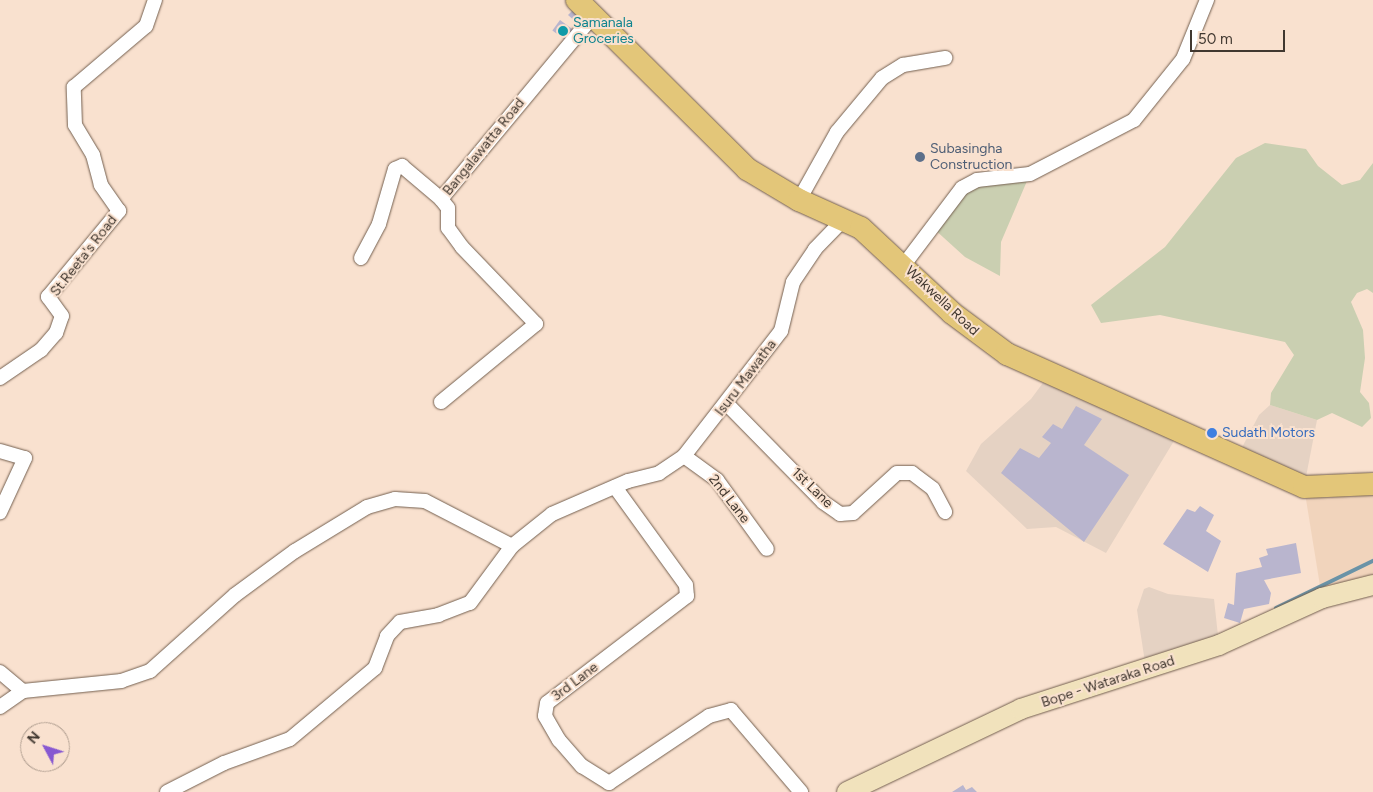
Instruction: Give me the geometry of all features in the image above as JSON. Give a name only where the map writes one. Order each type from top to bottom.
[{"type":"main road","name":"Wakwella Road","points":[[577,0],[592,17],[644,64],[717,144],[747,169],[799,200],[845,218],[903,266],[980,337],[1007,354],[1304,487],[1373,484]]},
{"type":"street","name":"St.Reeta's Road","points":[[0,378],[42,350],[56,333],[62,316],[48,297],[119,211],[101,185],[93,156],[75,124],[74,87],[146,26],[155,0]]},
{"type":"street","points":[[903,266],[962,188],[977,180],[1030,174],[1134,120],[1183,59],[1210,0]]},
{"type":"street","name":"Bangalawatta Road","points":[[441,402],[536,324],[462,247],[448,228],[448,208],[442,199],[592,17]]},
{"type":"street","points":[[799,200],[837,132],[882,78],[903,65],[944,58]]},
{"type":"street","points":[[361,258],[379,224],[395,169],[402,166],[442,199]]},
{"type":"street","name":"Isuru Mawatha","points":[[167,792],[224,763],[290,739],[375,668],[387,636],[400,622],[438,615],[470,603],[512,546],[552,514],[615,487],[659,474],[684,456],[728,405],[781,331],[793,282],[815,249],[845,218]]},
{"type":"street","name":"1st Lane","points":[[728,405],[823,502],[840,514],[853,513],[897,473],[912,474],[933,490],[945,512]]},
{"type":"street","points":[[0,451],[25,458],[0,512]]},
{"type":"street","name":"2nd Lane","points":[[684,456],[717,480],[767,549]]},
{"type":"street","name":"3rd Lane","points":[[615,487],[686,585],[688,596],[546,703],[544,716],[559,740],[582,766],[609,782],[710,716],[731,710],[801,792]]},
{"type":"street","points":[[0,707],[23,691],[121,681],[150,671],[234,595],[295,551],[377,504],[395,499],[425,501],[512,546]]},
{"type":"street","name":"Bope - Wataraka Road","points":[[847,792],[1021,709],[1219,645],[1322,598],[1373,585]]},
{"type":"street","points":[[0,672],[23,691]]},
{"type":"shaded area","points":[[1051,372],[1180,431],[1106,553],[1056,527],[1027,529],[966,471],[981,444],[1031,399]]},
{"type":"shaded area","name":"Sudath Motors","points":[[1270,405],[1317,420],[1304,487],[1237,457],[1259,415]]},
{"type":"shaded area","points":[[1373,484],[1373,585],[1322,598],[1304,487]]},
{"type":"shaded area","points":[[1149,587],[1168,594],[1214,599],[1219,645],[1146,669],[1137,610],[1144,589]]},
{"type":"green space","points":[[1265,143],[1306,149],[1318,166],[1342,185],[1360,180],[1373,163],[1373,293],[1367,289],[1357,293],[1351,302],[1363,330],[1365,358],[1360,392],[1369,403],[1371,418],[1362,427],[1332,413],[1317,420],[1270,405],[1271,393],[1294,355],[1285,342],[1160,315],[1101,323],[1091,305],[1165,247],[1236,158]]},
{"type":"green space","points":[[1030,174],[1001,242],[1000,276],[965,257],[933,228],[962,188]]},
{"type":"building","points":[[573,10],[582,17],[577,23],[568,15]]},
{"type":"building","name":"Samanala Groceries","points":[[560,20],[575,31],[568,42],[552,31]]},
{"type":"building","points":[[1076,406],[1102,419],[1084,445],[1129,475],[1084,542],[1001,473],[1020,448],[1039,458],[1051,443],[1042,437],[1053,424],[1062,429]]},
{"type":"building","points":[[1200,506],[1214,515],[1206,531],[1221,541],[1208,572],[1163,544],[1187,509],[1195,512]]},
{"type":"building","points":[[1296,543],[1301,573],[1264,580],[1271,593],[1269,604],[1244,609],[1240,623],[1224,618],[1228,603],[1234,605],[1236,573],[1262,567],[1259,558],[1268,555],[1266,549]]},
{"type":"building","points":[[963,785],[966,790],[972,787],[977,792],[952,792]]},
{"type":"waterway","points":[[1276,608],[1373,561]]},
{"type":"place","name":"Samanala Groceries","points":[[563,31]]},
{"type":"place","name":"Subasingha Construction","points":[[920,157]]},
{"type":"place","name":"Sudath Motors","points":[[1212,433]]}]
